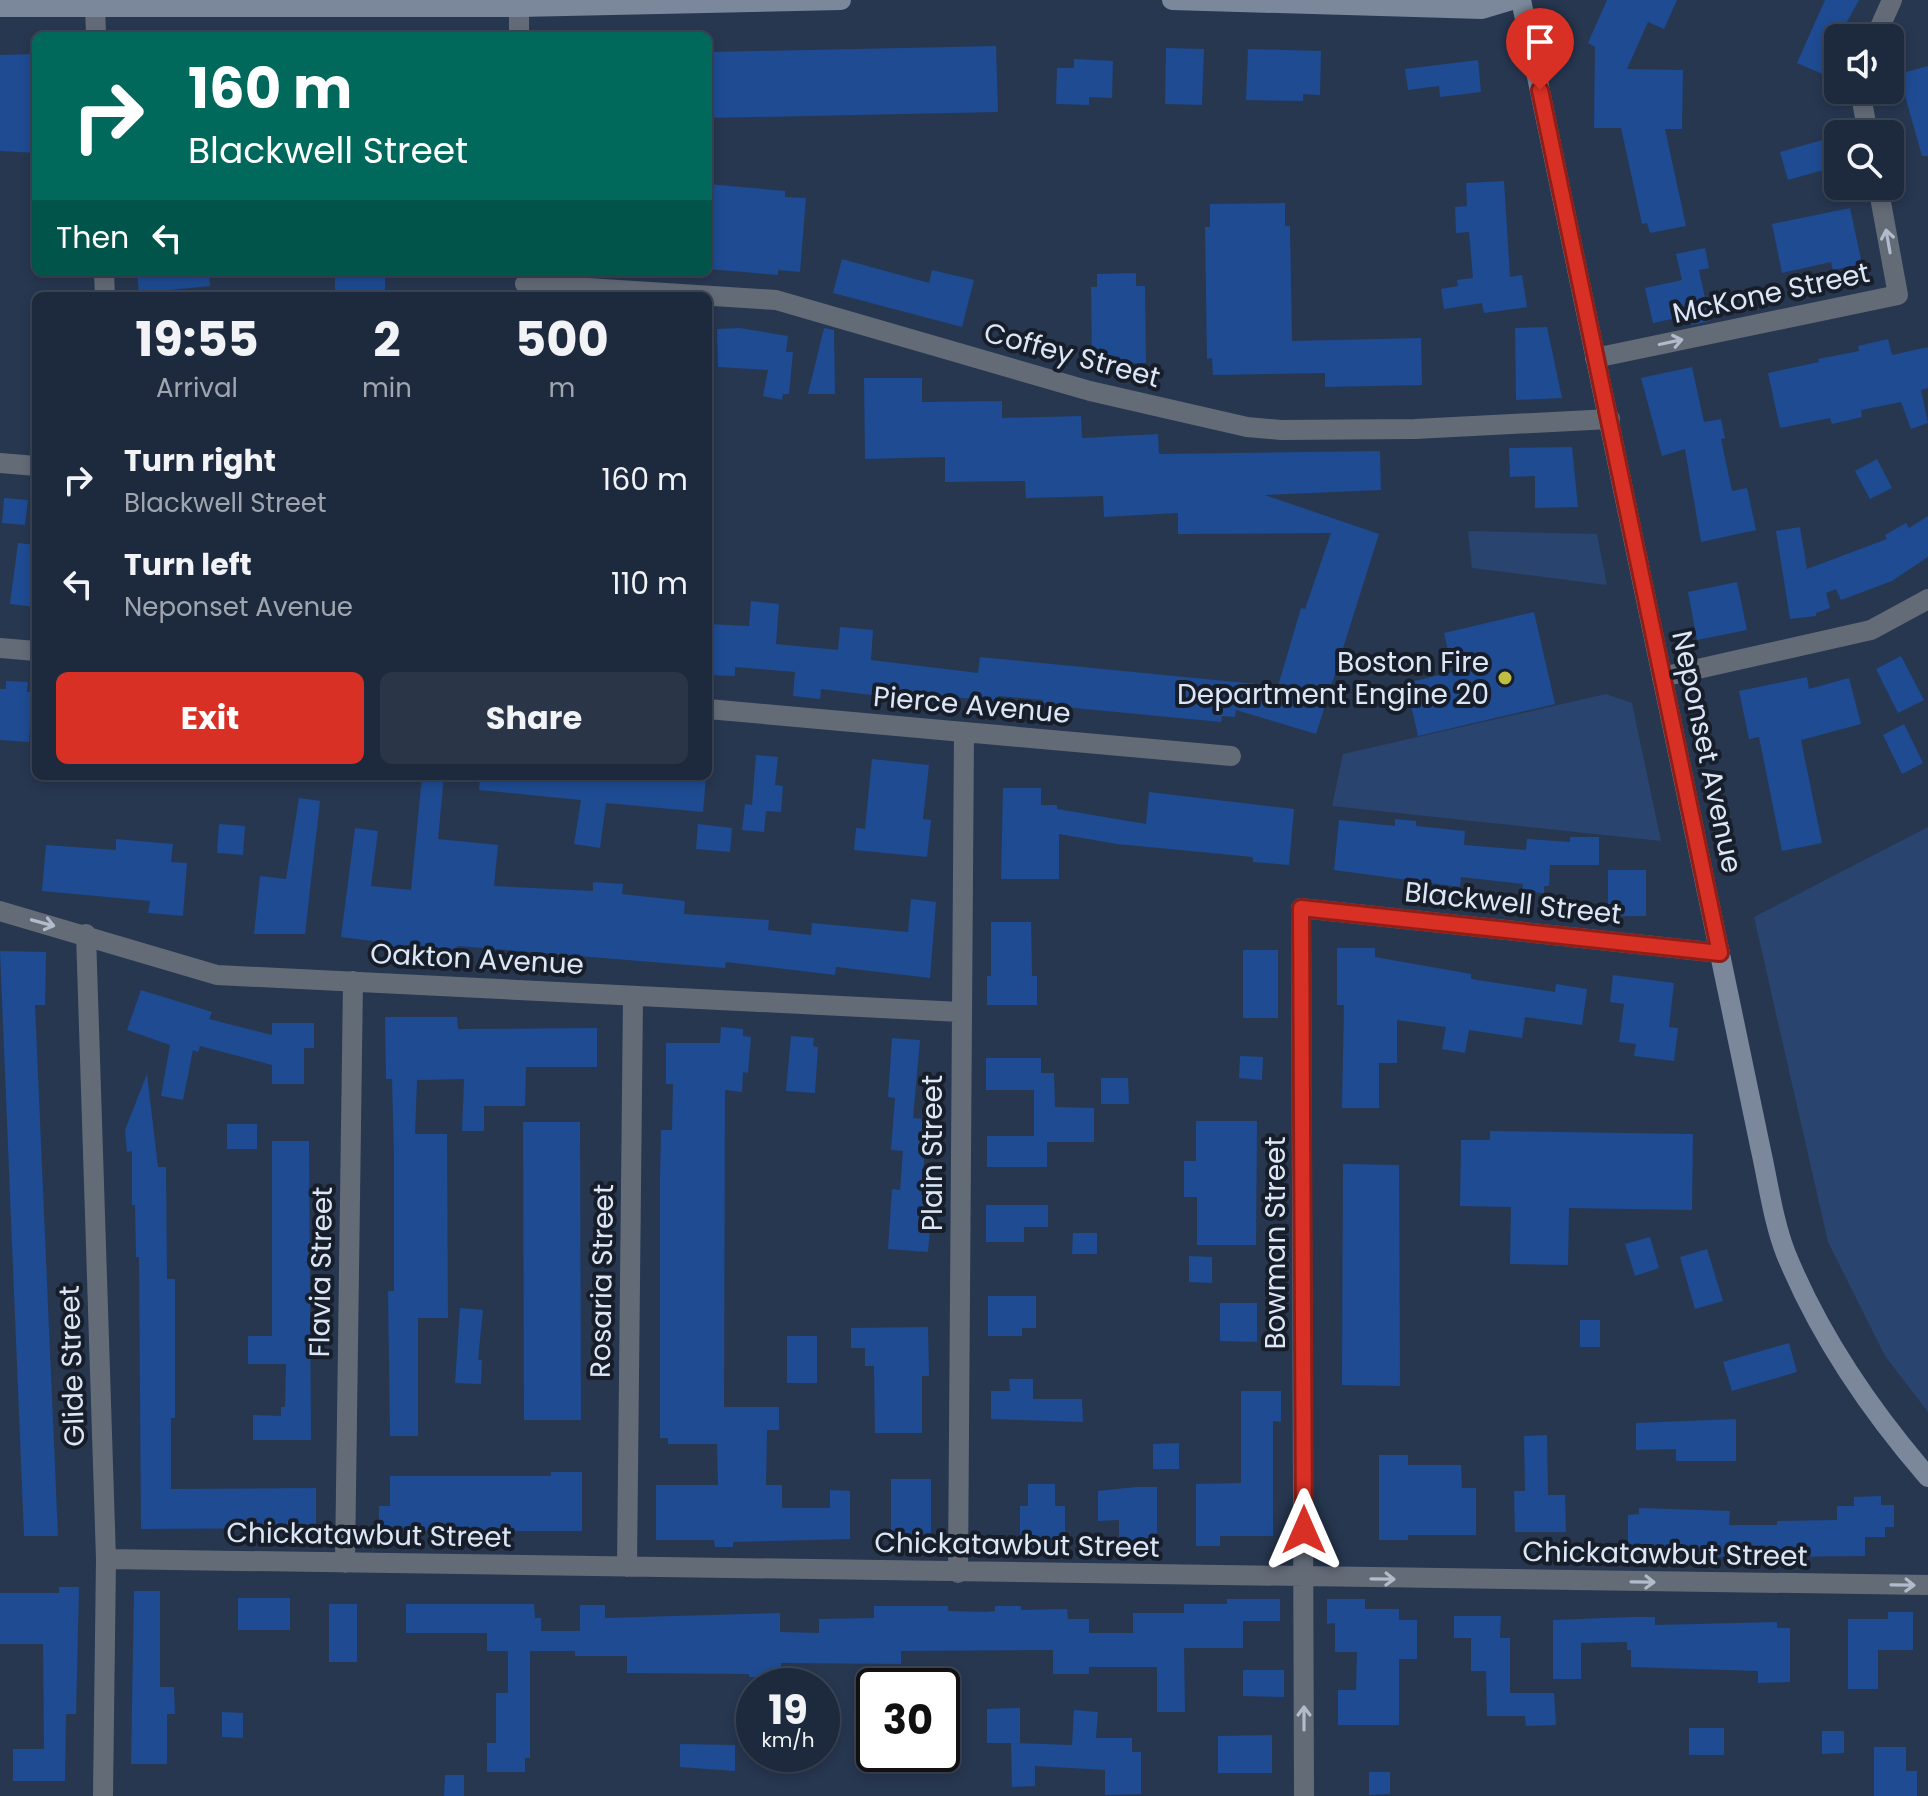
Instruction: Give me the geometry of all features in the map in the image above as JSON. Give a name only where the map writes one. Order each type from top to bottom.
[{"type":"main road","points":[[0,7],[282,3],[519,7],[841,0]]},
{"type":"main road","points":[[1172,0],[1482,9],[1512,0]]},
{"type":"main road","name":"Neponset Avenue","points":[[1521,0],[1785,1252],[1815,1316],[1862,1395],[1928,1477]]},
{"type":"street","points":[[1881,24],[1892,0]]},
{"type":"street","points":[[95,5],[96,32]]},
{"type":"street","points":[[519,7],[519,32]]},
{"type":"street","name":"McKone Street","points":[[1595,358],[1898,295],[1881,200]]},
{"type":"street","name":"Coffey Street","points":[[525,284],[650,292]]},
{"type":"street","name":"Coffey Street","points":[[712,296],[776,300],[1090,391],[1247,427],[1281,430],[1415,429],[1610,419]]},
{"type":"street","points":[[0,463],[32,466]]},
{"type":"street","points":[[1662,677],[1871,630],[1928,599]]},
{"type":"street","points":[[0,648],[32,651]]},
{"type":"street","name":"Pierce Avenue","points":[[712,709],[1231,756]]},
{"type":"street","name":"Plain Street","points":[[958,1573],[964,733]]},
{"type":"street","name":"Blackwell Street","points":[[1301,908],[1720,953]]},
{"type":"street","name":"Bowman Street","points":[[1301,908],[1304,1796]]},
{"type":"street","name":"Oakton Avenue","points":[[0,911],[217,975],[961,1012]]},
{"type":"street","name":"Glide Street","points":[[86,934],[106,1559],[103,1796]]},
{"type":"street","name":"Flavia Street","points":[[345,1563],[353,981]]},
{"type":"street","name":"Rosaria Street","points":[[627,1567],[633,996]]},
{"type":"street","name":"Chickatawbut Street","points":[[106,1559],[1928,1585]]},
{"type":"shaded area","points":[[1468,531],[1597,534],[1607,585],[1472,568]]},
{"type":"shaded area","points":[[1606,694],[1632,703],[1661,841],[1332,806],[1343,754]]},
{"type":"shaded area","points":[[1928,827],[1928,1412],[1885,1356],[1828,1242],[1754,917]]},
{"type":"building","points":[[1607,0],[1677,0],[1664,29],[1648,22],[1627,69],[1683,70],[1682,129],[1665,129],[1686,226],[1650,233],[1647,223],[1642,224],[1621,128],[1594,128],[1595,47],[1588,43]]},
{"type":"building","points":[[1825,0],[1859,0],[1846,24],[1824,24],[1824,75],[1797,63]]},
{"type":"building","points":[[996,46],[998,112],[712,118],[712,52]]},
{"type":"building","points":[[1166,48],[1204,49],[1202,105],[1165,104]]},
{"type":"building","points":[[1248,49],[1321,51],[1320,95],[1303,94],[1303,101],[1246,100]]},
{"type":"building","points":[[32,54],[32,153],[0,151],[0,55]]},
{"type":"building","points":[[1074,59],[1113,61],[1112,98],[1089,97],[1089,105],[1056,104],[1057,68],[1074,68]]},
{"type":"building","points":[[1478,60],[1481,92],[1440,97],[1439,86],[1408,90],[1405,69]]},
{"type":"building","points":[[1928,66],[1928,156],[1922,156],[1904,92],[1904,73]]},
{"type":"building","points":[[1824,140],[1824,170],[1788,180],[1780,152]]},
{"type":"building","points":[[1504,181],[1510,277],[1522,275],[1527,307],[1484,313],[1482,303],[1444,309],[1441,289],[1458,286],[1457,280],[1473,278],[1469,232],[1456,233],[1455,207],[1467,206],[1466,183]]},
{"type":"building","points":[[712,184],[785,191],[785,197],[806,198],[800,272],[778,270],[778,275],[712,269]]},
{"type":"building","points":[[1285,203],[1285,226],[1290,226],[1292,341],[1421,338],[1422,385],[1325,387],[1325,373],[1213,375],[1212,358],[1207,359],[1205,227],[1210,227],[1210,204]]},
{"type":"building","points":[[1850,208],[1862,264],[1833,270],[1831,262],[1782,273],[1772,224]]},
{"type":"building","points":[[1705,248],[1709,268],[1699,270],[1710,321],[1692,325],[1690,315],[1653,323],[1645,288],[1682,280],[1676,254]]},
{"type":"building","points":[[842,259],[929,283],[932,270],[974,280],[962,327],[833,293]]},
{"type":"building","points":[[1136,273],[1136,286],[1145,286],[1146,363],[1092,364],[1091,287],[1097,287],[1097,274]]},
{"type":"building","points":[[137,276],[209,276],[210,286],[139,292]]},
{"type":"building","points":[[335,276],[385,276],[385,292],[335,292]]},
{"type":"building","points":[[1547,327],[1562,398],[1516,400],[1515,328]]},
{"type":"building","points":[[739,328],[788,336],[786,352],[793,352],[789,394],[783,394],[782,400],[763,396],[768,370],[718,367],[717,329]]},
{"type":"building","points":[[824,328],[834,330],[835,394],[808,394]]},
{"type":"building","points":[[1888,339],[1892,355],[1928,347],[1928,388],[1921,390],[1928,423],[1911,429],[1901,402],[1861,410],[1862,417],[1832,424],[1830,418],[1780,428],[1768,373],[1859,351],[1858,346]]},
{"type":"building","points":[[1692,367],[1704,422],[1721,419],[1725,438],[1721,439],[1732,491],[1747,488],[1756,530],[1701,542],[1685,449],[1662,456],[1641,378]]},
{"type":"building","points":[[864,378],[922,378],[922,402],[1002,401],[1002,418],[1081,416],[1082,438],[1158,434],[1159,454],[1380,451],[1381,490],[1265,495],[1379,534],[1316,734],[1236,710],[1235,717],[1222,716],[1221,722],[1043,705],[1043,700],[998,696],[997,701],[939,696],[939,703],[821,689],[820,699],[793,696],[795,672],[735,667],[735,676],[712,675],[712,624],[749,626],[751,601],[779,604],[776,644],[838,650],[840,627],[873,630],[871,660],[978,673],[980,657],[1278,686],[1301,608],[1305,609],[1331,533],[1178,534],[1178,513],[1104,517],[1103,496],[1026,498],[1025,481],[945,482],[945,457],[865,459]]},
{"type":"building","points":[[1572,447],[1578,507],[1535,508],[1535,476],[1510,477],[1509,448]]},
{"type":"building","points":[[1877,459],[1892,488],[1870,499],[1855,471]]},
{"type":"building","points":[[4,498],[28,500],[25,525],[2,523]]},
{"type":"building","points":[[1928,516],[1928,557],[1892,581],[1841,600],[1836,589],[1826,593],[1830,608],[1816,613],[1816,616],[1790,619],[1776,531],[1800,527],[1807,569],[1887,539],[1885,535],[1906,523],[1909,528]]},
{"type":"building","points":[[18,543],[32,545],[32,607],[10,604]]},
{"type":"building","points":[[1737,582],[1747,630],[1697,640],[1688,592]]},
{"type":"building","name":"Boston Fire Department Engine 20","points":[[1534,612],[1555,704],[1418,736],[1406,683],[1453,672],[1444,633]]},
{"type":"building","points":[[1901,656],[1924,700],[1898,713],[1876,669]]},
{"type":"building","points":[[1807,677],[1809,689],[1849,678],[1861,724],[1801,740],[1822,843],[1782,851],[1759,737],[1749,739],[1739,691]]},
{"type":"building","points":[[6,681],[28,682],[27,692],[32,692],[29,742],[0,740],[0,689],[6,689]]},
{"type":"building","points":[[1904,724],[1923,763],[1902,774],[1883,735]]},
{"type":"building","points":[[756,755],[778,757],[775,785],[783,786],[781,812],[766,811],[764,832],[742,830],[745,804],[752,805]]},
{"type":"building","points":[[872,759],[929,765],[923,819],[931,820],[927,857],[854,850],[856,828],[865,829]]},
{"type":"building","points":[[422,780],[444,780],[438,839],[498,845],[494,886],[593,891],[593,882],[623,884],[622,894],[685,901],[684,914],[769,920],[768,930],[811,935],[812,923],[908,932],[911,899],[936,902],[930,978],[836,967],[835,975],[726,962],[725,968],[457,946],[456,956],[372,949],[373,941],[341,937],[355,828],[378,831],[371,886],[411,890]]},
{"type":"building","points":[[480,780],[706,780],[703,812],[606,803],[600,848],[574,844],[581,800],[479,790]]},
{"type":"building","points":[[1003,788],[1041,788],[1041,805],[1057,805],[1057,809],[1146,824],[1149,792],[1294,809],[1289,865],[1253,862],[1253,857],[1117,844],[1059,834],[1059,879],[1001,879]]},
{"type":"building","points":[[299,798],[320,801],[305,934],[254,934],[260,876],[286,879]]},
{"type":"building","points":[[1395,819],[1416,821],[1416,826],[1465,831],[1464,845],[1526,850],[1527,839],[1570,842],[1570,837],[1599,837],[1599,865],[1550,865],[1549,886],[1544,886],[1544,893],[1522,891],[1523,884],[1461,877],[1460,887],[1334,870],[1339,820],[1395,826]]},
{"type":"building","points":[[219,824],[245,826],[243,855],[217,853]]},
{"type":"building","points":[[698,824],[732,828],[730,852],[696,849]]},
{"type":"building","points":[[116,839],[173,844],[171,862],[187,863],[183,916],[148,913],[150,901],[42,891],[46,845],[116,850]]},
{"type":"building","points":[[1608,870],[1646,870],[1646,916],[1616,916],[1616,904],[1608,904]]},
{"type":"building","points":[[991,922],[1031,922],[1032,976],[1037,976],[1037,1005],[987,1005],[987,976],[991,976]]},
{"type":"building","points":[[1337,948],[1375,948],[1375,957],[1471,974],[1471,979],[1555,992],[1556,984],[1587,989],[1582,1025],[1525,1017],[1522,1038],[1469,1030],[1465,1053],[1442,1049],[1446,1027],[1397,1020],[1397,1063],[1379,1063],[1379,1108],[1342,1108],[1344,1005],[1337,1005]]},
{"type":"building","points":[[1243,950],[1278,950],[1278,1018],[1243,1018]]},
{"type":"building","points":[[0,951],[46,952],[45,1005],[35,1005],[58,1536],[24,1536]]},
{"type":"building","points":[[1613,975],[1674,983],[1669,1027],[1678,1028],[1674,1061],[1634,1056],[1636,1044],[1619,1042],[1624,1004],[1610,1002]]},
{"type":"building","points":[[141,990],[212,1012],[209,1019],[272,1035],[272,1023],[314,1023],[314,1048],[304,1048],[304,1084],[272,1084],[272,1065],[200,1046],[198,1052],[193,1050],[183,1100],[161,1096],[170,1045],[127,1030]]},
{"type":"building","points":[[385,1017],[457,1017],[458,1029],[597,1028],[597,1067],[526,1067],[525,1106],[484,1106],[484,1131],[462,1131],[464,1079],[417,1080],[415,1134],[447,1134],[448,1318],[418,1318],[418,1436],[390,1436],[388,1291],[394,1291],[394,1156],[392,1079],[386,1079]]},
{"type":"building","points":[[721,1027],[743,1029],[743,1036],[751,1037],[748,1073],[743,1072],[742,1092],[725,1090],[724,1407],[779,1407],[779,1430],[767,1430],[766,1485],[782,1485],[782,1508],[830,1508],[830,1490],[850,1491],[850,1539],[733,1542],[733,1547],[715,1547],[714,1540],[656,1540],[656,1485],[718,1485],[717,1444],[668,1444],[668,1438],[660,1438],[660,1178],[661,1130],[672,1130],[673,1084],[666,1084],[666,1043],[720,1043]]},
{"type":"building","points":[[791,1036],[814,1038],[813,1046],[818,1047],[815,1093],[786,1091]]},
{"type":"building","points":[[892,1038],[920,1040],[913,1118],[924,1119],[922,1138],[926,1138],[921,1195],[933,1195],[928,1252],[888,1249],[892,1189],[900,1190],[903,1151],[891,1150],[895,1098],[888,1097]]},
{"type":"building","points":[[1240,1056],[1263,1057],[1262,1080],[1239,1078]]},
{"type":"building","points":[[986,1058],[1041,1058],[1041,1073],[1054,1073],[1055,1107],[1094,1108],[1094,1142],[1047,1142],[1047,1167],[987,1167],[987,1136],[1034,1136],[1034,1090],[986,1090]]},
{"type":"building","points":[[147,1074],[158,1167],[166,1167],[167,1279],[175,1279],[175,1418],[171,1418],[171,1489],[316,1488],[316,1528],[141,1529],[139,1257],[136,1257],[135,1205],[132,1205],[132,1151],[127,1152],[125,1130]]},
{"type":"building","points":[[1101,1078],[1128,1078],[1129,1104],[1101,1104]]},
{"type":"building","points":[[1196,1121],[1257,1121],[1256,1245],[1197,1245],[1197,1197],[1184,1197],[1184,1161],[1196,1161]]},
{"type":"building","points":[[523,1122],[580,1122],[581,1420],[524,1420]]},
{"type":"building","points":[[227,1124],[257,1124],[257,1149],[227,1149]]},
{"type":"building","points":[[1490,1131],[1693,1134],[1692,1210],[1569,1208],[1568,1265],[1510,1264],[1511,1207],[1460,1206],[1461,1140],[1490,1140]]},
{"type":"building","points":[[272,1141],[309,1141],[311,1440],[253,1440],[253,1415],[281,1416],[281,1407],[285,1407],[286,1364],[248,1364],[248,1336],[272,1336]]},
{"type":"building","points":[[1343,1164],[1399,1165],[1400,1386],[1342,1385]]},
{"type":"building","points":[[986,1205],[1048,1205],[1048,1227],[1024,1227],[1024,1242],[986,1242]]},
{"type":"building","points":[[1073,1233],[1097,1233],[1097,1254],[1072,1254]]},
{"type":"building","points":[[1650,1237],[1659,1268],[1635,1276],[1625,1244]]},
{"type":"building","points":[[1707,1249],[1723,1301],[1695,1309],[1680,1257]]},
{"type":"building","points":[[1189,1256],[1212,1257],[1212,1283],[1189,1282]]},
{"type":"building","points":[[988,1296],[1036,1296],[1036,1328],[1022,1328],[1022,1336],[988,1336]]},
{"type":"building","points":[[1220,1303],[1257,1303],[1257,1342],[1220,1341]]},
{"type":"building","points":[[460,1308],[483,1310],[478,1360],[482,1360],[481,1384],[455,1383]]},
{"type":"building","points":[[1580,1320],[1600,1320],[1600,1347],[1580,1347]]},
{"type":"building","points":[[928,1327],[929,1376],[922,1376],[922,1433],[875,1433],[874,1366],[865,1366],[865,1348],[851,1348],[851,1328]]},
{"type":"building","points":[[787,1336],[817,1336],[817,1383],[787,1383]]},
{"type":"building","points":[[1789,1343],[1797,1372],[1732,1391],[1723,1362]]},
{"type":"building","points":[[1009,1379],[1033,1379],[1033,1399],[1082,1399],[1083,1422],[991,1419],[991,1391],[1010,1391]]},
{"type":"building","points":[[1241,1391],[1281,1391],[1281,1422],[1273,1421],[1273,1536],[1220,1536],[1220,1546],[1196,1546],[1196,1484],[1241,1483]]},
{"type":"building","points":[[1736,1419],[1736,1461],[1676,1461],[1676,1449],[1636,1450],[1636,1423]]},
{"type":"building","points":[[1547,1435],[1548,1495],[1565,1495],[1566,1532],[1515,1532],[1514,1491],[1525,1491],[1524,1436]]},
{"type":"building","points":[[1179,1443],[1179,1469],[1153,1469],[1153,1444]]},
{"type":"building","points":[[1379,1455],[1408,1455],[1408,1465],[1461,1465],[1462,1488],[1476,1488],[1476,1535],[1408,1535],[1408,1540],[1379,1540]]},
{"type":"building","points":[[551,1472],[582,1472],[582,1531],[379,1531],[379,1506],[390,1506],[390,1476],[551,1476]]},
{"type":"building","points":[[891,1479],[931,1479],[931,1544],[891,1544]]},
{"type":"building","points":[[1028,1484],[1055,1484],[1055,1506],[1065,1506],[1065,1547],[1020,1547],[1020,1506],[1028,1506]]},
{"type":"building","points":[[1157,1487],[1157,1545],[1119,1546],[1119,1520],[1098,1521],[1098,1491]]},
{"type":"building","points":[[1881,1496],[1881,1505],[1894,1505],[1894,1527],[1885,1527],[1885,1537],[1865,1537],[1865,1556],[1732,1557],[1682,1556],[1682,1551],[1628,1552],[1628,1515],[1639,1514],[1639,1508],[1730,1511],[1729,1525],[1777,1525],[1777,1521],[1837,1520],[1837,1506],[1854,1506],[1854,1497]]},
{"type":"building","points":[[59,1587],[79,1587],[76,1714],[66,1714],[65,1781],[13,1781],[13,1749],[44,1749],[43,1644],[0,1644],[0,1593],[59,1593]]},
{"type":"building","points":[[134,1591],[160,1591],[160,1687],[174,1687],[175,1714],[167,1714],[167,1764],[131,1764]]},
{"type":"building","points":[[238,1598],[290,1598],[290,1630],[238,1630]]},
{"type":"building","points":[[1227,1599],[1280,1599],[1280,1621],[1243,1621],[1243,1648],[1184,1648],[1185,1712],[1157,1712],[1157,1667],[1089,1667],[1089,1674],[1053,1674],[1053,1650],[901,1651],[901,1664],[781,1663],[781,1668],[736,1668],[736,1674],[627,1673],[627,1656],[575,1656],[575,1651],[530,1651],[530,1758],[525,1758],[525,1772],[487,1772],[487,1743],[496,1743],[496,1693],[508,1693],[508,1651],[487,1651],[487,1633],[406,1633],[406,1604],[534,1604],[535,1618],[541,1618],[541,1631],[580,1631],[580,1605],[605,1605],[605,1618],[780,1613],[780,1632],[819,1633],[819,1619],[874,1618],[874,1606],[948,1606],[948,1611],[986,1612],[995,1611],[995,1606],[1021,1606],[1021,1610],[1067,1609],[1068,1619],[1089,1619],[1089,1633],[1133,1633],[1133,1613],[1184,1613],[1184,1604],[1227,1604]]},
{"type":"building","points":[[1327,1599],[1365,1599],[1365,1609],[1399,1609],[1399,1620],[1417,1620],[1417,1659],[1399,1659],[1399,1725],[1338,1725],[1338,1690],[1356,1690],[1357,1652],[1335,1652],[1335,1623],[1327,1624]]},
{"type":"building","points":[[329,1604],[357,1604],[357,1662],[329,1662]]},
{"type":"building","points":[[1888,1612],[1913,1612],[1913,1650],[1878,1650],[1878,1689],[1848,1689],[1848,1619],[1888,1619]]},
{"type":"building","points":[[1454,1616],[1501,1616],[1500,1638],[1510,1638],[1510,1693],[1554,1693],[1556,1725],[1526,1726],[1525,1716],[1487,1716],[1486,1671],[1471,1671],[1471,1638],[1454,1638]]},
{"type":"building","points":[[1655,1617],[1655,1625],[1777,1622],[1777,1628],[1790,1628],[1790,1682],[1758,1683],[1758,1671],[1631,1667],[1631,1650],[1627,1650],[1627,1642],[1581,1643],[1581,1679],[1553,1679],[1553,1620]]},
{"type":"building","points":[[1243,1670],[1284,1670],[1284,1697],[1243,1696]]},
{"type":"building","points":[[1020,1708],[1020,1743],[1015,1743],[1072,1745],[1074,1710],[1098,1712],[1096,1738],[1132,1738],[1132,1752],[1141,1752],[1141,1794],[1105,1795],[1105,1770],[1035,1766],[1035,1786],[1012,1787],[1011,1743],[987,1743],[987,1709]]},
{"type":"building","points":[[222,1712],[243,1713],[243,1738],[222,1737]]},
{"type":"building","points":[[1689,1728],[1724,1728],[1724,1755],[1689,1755]]},
{"type":"building","points":[[1822,1731],[1844,1731],[1844,1753],[1822,1754]]},
{"type":"building","points":[[1272,1735],[1272,1773],[1218,1773],[1218,1736]]},
{"type":"building","points":[[680,1744],[735,1745],[735,1771],[680,1767]]},
{"type":"building","points":[[1874,1747],[1906,1747],[1906,1771],[1917,1771],[1917,1796],[1874,1796]]},
{"type":"building","points":[[1369,1772],[1390,1772],[1390,1794],[1369,1795]]},
{"type":"building","points":[[445,1775],[464,1775],[464,1796],[444,1796]]},
{"type":"place","name":"Boston Fire Department Engine 20","points":[[1505,678]]},
{"type":"route","points":[[1304,1530],[1301,908],[1720,953],[1540,90]]}]
